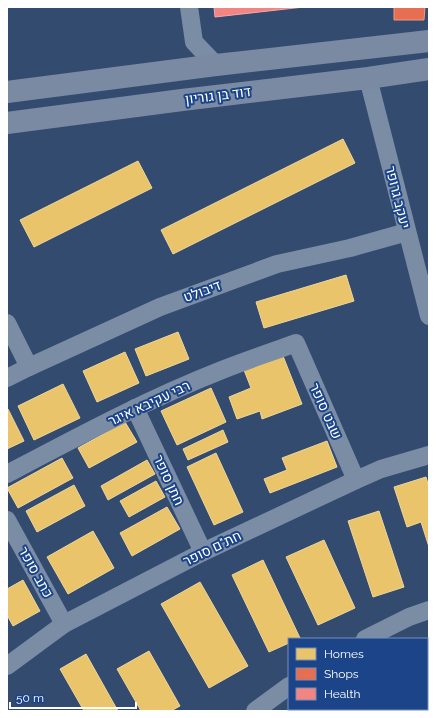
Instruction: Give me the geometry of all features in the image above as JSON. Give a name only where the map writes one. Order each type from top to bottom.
[{"type":"main road","points":[[7,92],[216,65],[429,41]]},
{"type":"main road","name":"דוד בן גוריון","points":[[7,123],[429,69]]},
{"type":"street","points":[[189,7],[194,42],[216,65]]},
{"type":"street","points":[[179,70],[194,42]]},
{"type":"street","name":"יעקב גרופר","points":[[368,78],[429,316]]},
{"type":"street","name":"דיבולט","points":[[7,378],[160,307],[277,264],[350,248],[407,232]]},
{"type":"street","points":[[7,322],[29,367]]},
{"type":"street","name":"רבי עקיבא איגר","points":[[7,474],[135,408],[221,370],[296,343]]},
{"type":"street","name":"שבט סופר","points":[[296,343],[356,480]]},
{"type":"street","name":"חתן סופר","points":[[135,408],[203,552]]},
{"type":"street","name":"חת\"ם סופר","points":[[7,666],[64,624],[203,552],[381,469],[429,455]]},
{"type":"street","name":"כתב סופר","points":[[7,520],[64,624]]},
{"type":"street","points":[[367,638],[409,617],[429,610]]},
{"type":"street","points":[[255,711],[288,687]]},
{"type":"building: Homes","points":[[343,139],[355,163],[173,254],[161,230]]},
{"type":"building: Homes","points":[[138,161],[152,188],[34,247],[20,220]]},
{"type":"building: Homes","points":[[346,275],[354,301],[264,328],[256,302]]},
{"type":"building: Homes","points":[[178,332],[189,359],[146,376],[135,349]]},
{"type":"building: Homes","points":[[125,352],[139,383],[97,402],[83,371]]},
{"type":"building: Homes","points":[[283,356],[302,404],[262,419],[260,411],[237,419],[229,397],[251,388],[244,370]]},
{"type":"building: Homes","points":[[63,384],[80,418],[34,440],[18,406]]},
{"type":"building: Homes","points":[[211,388],[226,422],[177,445],[161,411]]},
{"type":"building: Homes","points":[[8,409],[24,441],[7,449],[7,410]]},
{"type":"building: Homes","points":[[125,422],[137,442],[89,468],[78,448]]},
{"type":"building: Homes","points":[[223,430],[228,442],[188,460],[183,449]]},
{"type":"building: Homes","points":[[327,441],[337,467],[270,493],[264,479],[287,470],[282,458]]},
{"type":"building: Homes","points":[[216,453],[243,512],[214,525],[187,467]]},
{"type":"building: Homes","points":[[62,458],[73,478],[18,508],[7,488]]},
{"type":"building: Homes","points":[[147,460],[155,474],[108,500],[101,486]]},
{"type":"building: Homes","points":[[426,477],[429,487],[429,547],[421,522],[407,527],[394,487]]},
{"type":"building: Homes","points":[[156,481],[165,497],[129,517],[120,501]]},
{"type":"building: Homes","points":[[74,485],[85,506],[37,532],[26,511]]},
{"type":"building: Homes","points":[[167,507],[180,529],[132,556],[120,533]]},
{"type":"building: Homes","points":[[379,511],[404,587],[373,597],[348,521]]},
{"type":"building: Homes","points":[[93,531],[114,568],[68,594],[47,557]]},
{"type":"building: Homes","points":[[324,540],[355,608],[318,625],[286,557]]},
{"type":"building: Homes","points":[[263,560],[300,638],[288,638],[288,643],[269,652],[232,575]]},
{"type":"building: Homes","points":[[23,580],[40,611],[13,626],[7,615],[7,589]]},
{"type":"building: Homes","points":[[200,582],[248,666],[209,688],[161,604]]},
{"type":"building: Homes","points":[[429,648],[429,711],[368,711],[428,710]]},
{"type":"building: Homes","points":[[149,651],[180,706],[171,711],[141,711],[117,669]]},
{"type":"building: Homes","points":[[86,654],[118,711],[84,711],[60,669]]},
{"type":"building: Shops","points":[[394,7],[425,7],[424,20],[394,20]]},
{"type":"building: Health","points":[[214,7],[304,7],[215,17]]}]
